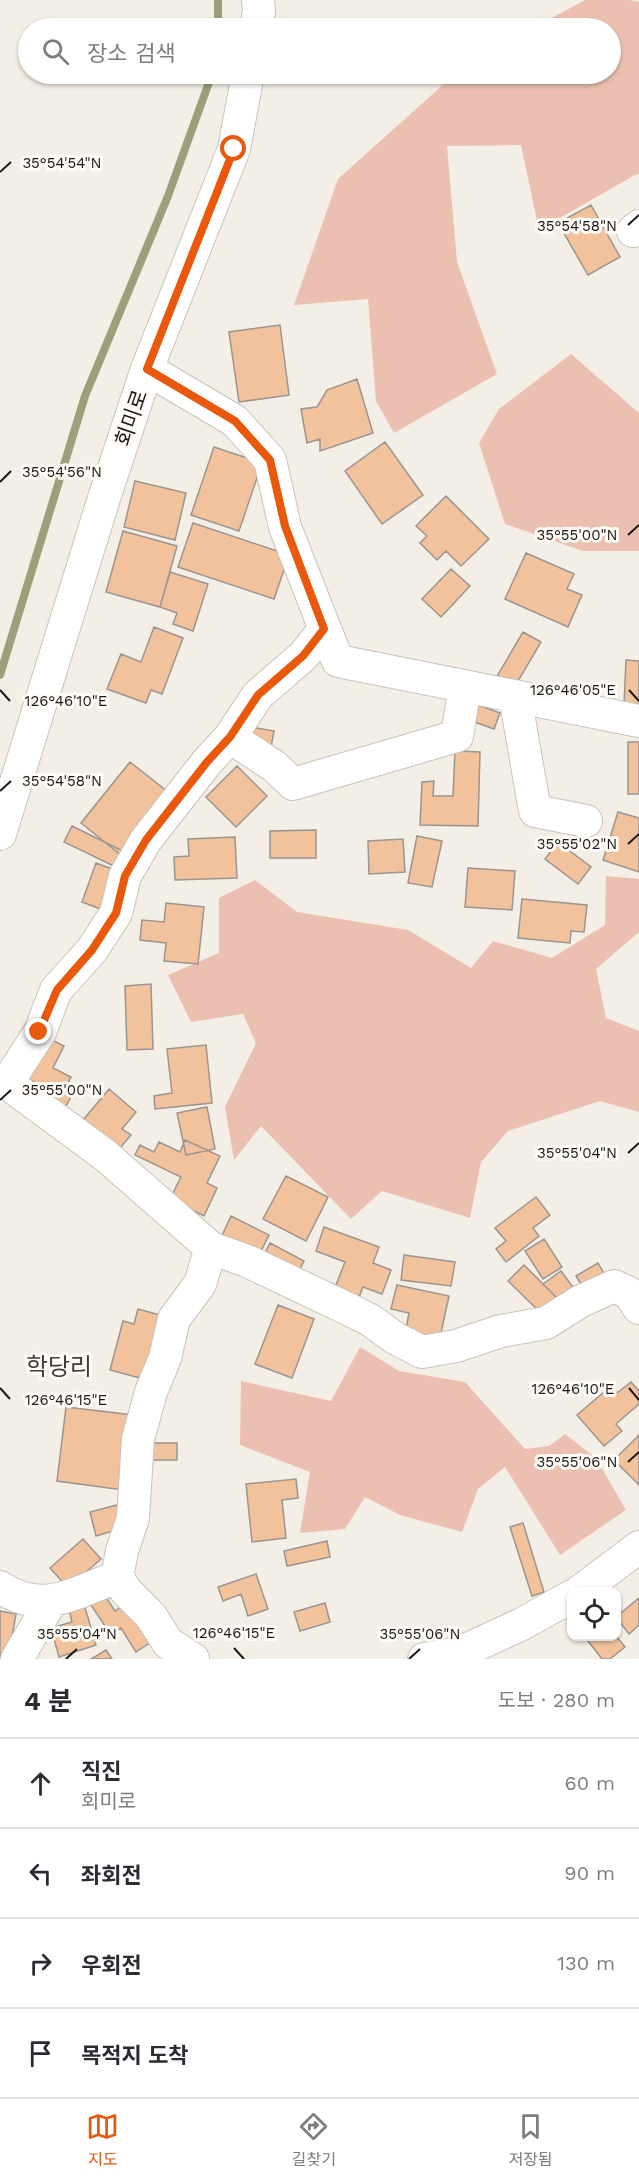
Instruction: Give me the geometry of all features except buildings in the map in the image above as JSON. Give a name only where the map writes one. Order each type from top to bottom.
[{"type":"street","points":[[258,0],[258,18]]},
{"type":"street","name":"회미로","points":[[0,834],[101,506],[147,369],[234,149],[246,84]]},
{"type":"street","points":[[147,369],[235,421],[270,460],[285,526],[338,661],[639,721]]},
{"type":"street","points":[[324,629],[303,656],[258,695],[230,737],[207,762],[146,840],[125,876],[116,913],[92,950],[57,990],[39,1032],[3,1082],[106,1156],[211,1248],[246,1261],[332,1300],[423,1352],[456,1346],[501,1331],[546,1323],[581,1301],[614,1286],[629,1293],[639,1308]]},
{"type":"street","points":[[230,737],[274,766],[293,784],[457,736],[465,686]]},
{"type":"street","points":[[515,696],[535,811],[586,821]]},
{"type":"street","points":[[192,1659],[168,1643],[151,1616],[126,1591],[117,1577],[122,1551],[133,1518],[138,1439],[151,1392],[165,1358],[174,1319],[200,1284],[211,1248]]},
{"type":"street","points":[[586,1587],[639,1547]]},
{"type":"street","points":[[0,1587],[28,1602],[51,1601],[117,1577]]},
{"type":"street","points":[[424,1659],[459,1653],[522,1624],[567,1599]]},
{"type":"street","points":[[17,1659],[51,1601]]},
{"type":"shaded area","points":[[585,0],[639,2],[639,174],[539,230],[521,145],[447,146],[457,262],[497,374],[394,433],[376,401],[368,299],[294,305],[338,179],[444,84],[621,84],[621,18],[552,18]]},
{"type":"shaded area","points":[[571,354],[639,413],[639,551],[583,551],[505,524],[479,443],[499,409]]},
{"type":"shaded area","points":[[606,876],[639,879],[639,932],[596,969],[606,1018],[639,1031],[639,1112],[600,1101],[508,1131],[481,1162],[470,1218],[382,1191],[351,1219],[261,1126],[234,1160],[225,1107],[256,1043],[243,1014],[191,1022],[168,975],[219,953],[219,898],[255,880],[297,912],[408,930],[471,968],[493,941],[552,958],[605,925]]},
{"type":"shaded area","points":[[360,1347],[399,1371],[465,1382],[525,1449],[549,1446],[565,1434],[596,1458],[626,1510],[560,1555],[505,1467],[478,1489],[462,1532],[400,1515],[365,1497],[345,1529],[300,1533],[310,1472],[240,1445],[241,1381],[331,1401]]},
{"type":"waterway","points":[[218,0],[218,18]]},
{"type":"waterway","points":[[0,675],[85,396],[168,196],[208,84]]},
{"type":"district","name":"학당리","points":[[59,1367]]},
{"type":"route","points":[[39,1032],[57,990],[92,950],[116,913],[125,876],[146,840],[207,762],[230,737],[258,695],[303,656],[324,629],[285,526],[270,460],[235,421],[202,399],[147,369],[234,149]]}]
